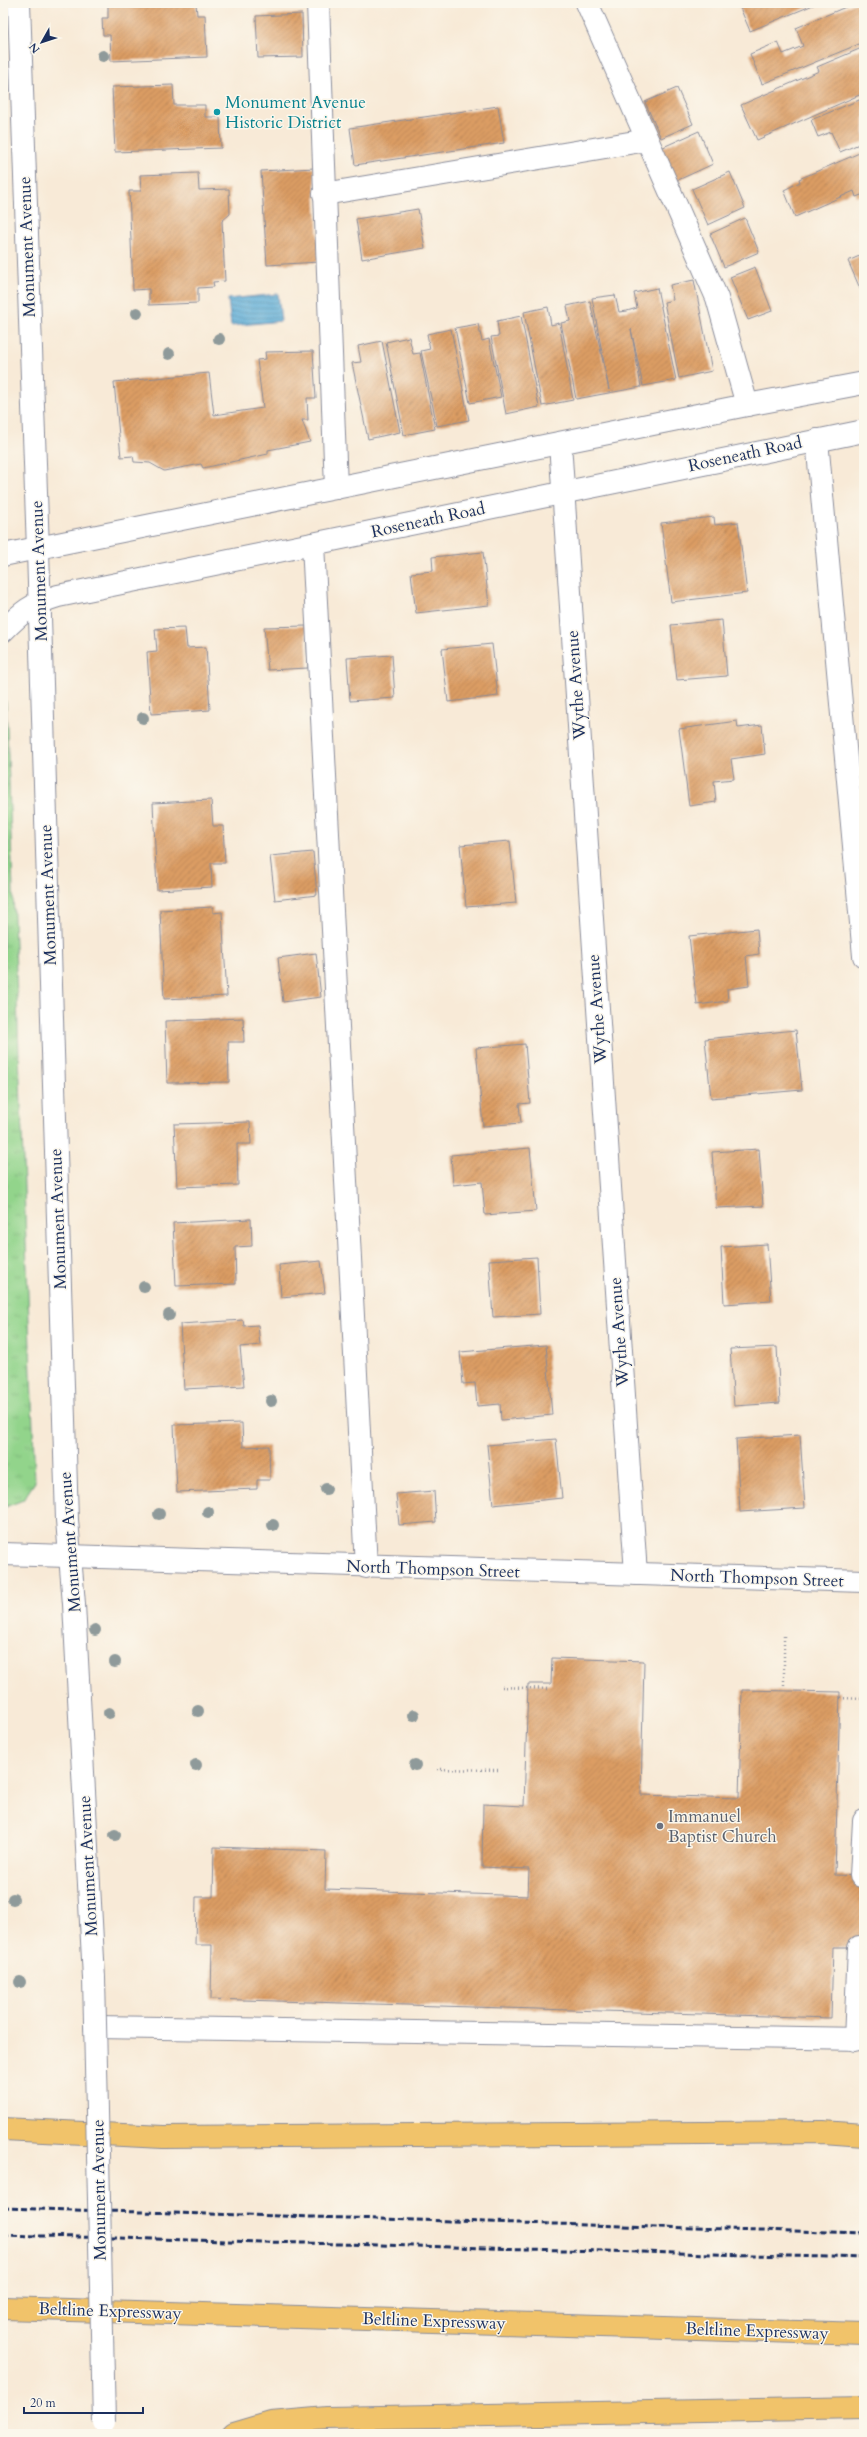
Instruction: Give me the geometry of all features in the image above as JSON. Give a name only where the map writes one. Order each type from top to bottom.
[{"type":"highway","points":[[823,2132],[864,2125]]},
{"type":"highway","points":[[3,2129],[163,2137],[823,2132],[864,2135]]},
{"type":"highway","name":"Beltline Expressway","points":[[3,2308],[864,2334]]},
{"type":"highway","points":[[234,2434],[271,2423],[327,2418],[864,2408]]},
{"type":"street","name":"Monument Avenue","points":[[19,3],[38,550],[67,1512],[94,1978],[105,2428]]},
{"type":"street","points":[[318,3],[336,488]]},
{"type":"street","points":[[587,3],[717,298],[747,405]]},
{"type":"street","points":[[324,194],[647,140]]},
{"type":"street","points":[[3,555],[38,550],[336,488],[747,405],[864,383]]},
{"type":"street","name":"Roseneath Road","points":[[3,631],[24,609],[39,601],[864,431]]},
{"type":"street","points":[[817,440],[864,956]]},
{"type":"street","name":"Wythe Avenue","points":[[560,443],[636,1574]]},
{"type":"street","points":[[313,544],[366,1567]]},
{"type":"street","name":"North Thompson Street","points":[[3,1554],[70,1555],[366,1567],[864,1581]]},
{"type":"street","points":[[861,1876],[864,1821]]},
{"type":"street","points":[[95,2027],[859,2040],[859,1947]]},
{"type":"path","points":[[784,1636],[784,1687]]},
{"type":"path","points":[[502,1688],[549,1689]]},
{"type":"path","points":[[840,1698],[864,1699]]},
{"type":"path","points":[[437,1769],[500,1770]]},
{"type":"green space","points":[[3,697],[6,702],[35,1482],[23,1500],[3,1508]]},
{"type":"water","points":[[278,294],[281,321],[231,326],[228,299]]},
{"type":"building","points":[[108,3],[196,3],[197,15],[205,15],[207,57],[111,61],[110,35],[103,35],[102,18],[108,18]]},
{"type":"building","points":[[738,3],[818,3],[750,31]]},
{"type":"building","points":[[855,3],[864,3],[864,42],[762,84],[750,54],[778,42],[783,54],[803,46],[796,28]]},
{"type":"building","points":[[302,14],[303,57],[258,58],[256,16]]},
{"type":"building","points":[[864,47],[864,93],[757,140],[741,105],[819,71],[817,67]]},
{"type":"building","points":[[173,85],[174,105],[205,105],[205,117],[220,117],[221,148],[115,152],[112,87]]},
{"type":"building","points":[[677,88],[693,124],[661,138],[645,102]]},
{"type":"building","points":[[864,98],[864,142],[840,152],[831,132],[818,137],[811,120]]},
{"type":"building","points":[[498,106],[504,143],[355,165],[350,128]]},
{"type":"building","points":[[699,131],[713,164],[676,181],[661,148]]},
{"type":"building","points":[[864,151],[864,194],[856,197],[854,191],[795,217],[784,190],[800,182],[799,179]]},
{"type":"building","points":[[314,168],[319,262],[267,265],[261,171]]},
{"type":"building","points":[[730,172],[745,208],[708,225],[692,189]]},
{"type":"building","points":[[198,173],[199,190],[229,189],[230,214],[222,221],[225,281],[213,282],[214,287],[198,288],[198,303],[149,305],[149,289],[133,290],[129,191],[141,191],[140,175]]},
{"type":"building","points":[[418,209],[425,248],[362,259],[356,219]]},
{"type":"building","points":[[745,218],[759,252],[724,267],[710,234]]},
{"type":"building","points":[[864,254],[864,292],[862,293],[848,261]]},
{"type":"building","points":[[755,267],[772,311],[748,320],[730,277]]},
{"type":"building","points":[[694,280],[712,371],[679,378],[664,302],[673,300],[670,285]]},
{"type":"building","points":[[657,288],[676,380],[643,386],[631,329],[641,387],[576,399],[561,323],[570,321],[567,306],[590,301],[609,390],[592,298],[615,295],[619,312],[627,311],[637,308],[634,293]]},
{"type":"building","points":[[548,307],[551,325],[559,323],[573,400],[542,406],[524,312]]},
{"type":"building","points":[[521,316],[539,407],[506,414],[491,337],[499,336],[497,321]]},
{"type":"building","points":[[478,324],[482,341],[489,339],[501,397],[470,403],[455,328]]},
{"type":"building","points":[[451,329],[469,420],[437,426],[421,351],[430,349],[427,334]]},
{"type":"building","points":[[409,337],[413,354],[420,353],[435,429],[404,435],[386,342]]},
{"type":"building","points":[[382,341],[400,432],[368,439],[352,363],[361,362],[358,346]]},
{"type":"building","points":[[313,351],[316,398],[307,398],[308,420],[302,420],[310,442],[268,450],[268,454],[203,468],[201,464],[164,471],[150,463],[134,462],[133,456],[121,457],[114,382],[209,373],[214,415],[263,408],[257,360],[266,359],[265,352]]},
{"type":"building","points":[[714,517],[715,525],[738,522],[747,593],[671,602],[661,523]]},
{"type":"building","points":[[483,552],[489,605],[416,613],[411,573],[433,571],[432,557]]},
{"type":"building","points":[[722,620],[727,676],[677,680],[671,625]]},
{"type":"building","points":[[306,626],[308,668],[268,670],[264,627]]},
{"type":"building","points":[[185,628],[187,648],[206,647],[210,710],[151,714],[147,652],[157,651],[155,629]]},
{"type":"building","points":[[492,644],[498,696],[448,702],[442,649]]},
{"type":"building","points":[[392,655],[395,698],[350,701],[347,658]]},
{"type":"building","points":[[737,721],[738,728],[762,725],[765,754],[731,759],[734,779],[714,781],[716,802],[689,806],[679,729]]},
{"type":"building","points":[[211,800],[213,826],[223,826],[225,863],[211,863],[212,887],[157,890],[153,803]]},
{"type":"building","points":[[510,841],[516,903],[466,907],[460,845]]},
{"type":"building","points":[[313,852],[317,895],[275,900],[270,856]]},
{"type":"building","points":[[213,907],[213,913],[222,912],[227,996],[164,999],[160,910]]},
{"type":"building","points":[[757,929],[759,954],[746,956],[749,986],[727,989],[728,1001],[697,1005],[689,936]]},
{"type":"building","points":[[316,953],[321,997],[283,1002],[278,958]]},
{"type":"building","points":[[243,1018],[244,1042],[228,1042],[229,1082],[167,1083],[165,1021]]},
{"type":"building","points":[[796,1030],[802,1090],[711,1098],[705,1039]]},
{"type":"building","points":[[525,1044],[530,1103],[519,1104],[521,1123],[483,1126],[476,1048]]},
{"type":"building","points":[[250,1122],[251,1144],[237,1144],[238,1185],[177,1187],[174,1124]]},
{"type":"building","points":[[530,1148],[536,1211],[485,1215],[482,1182],[453,1185],[451,1155]]},
{"type":"building","points":[[759,1149],[763,1206],[716,1208],[712,1152]]},
{"type":"building","points":[[251,1219],[252,1246],[235,1247],[236,1284],[176,1286],[173,1223]]},
{"type":"building","points":[[767,1244],[771,1301],[724,1304],[721,1247]]},
{"type":"building","points":[[537,1257],[540,1314],[493,1317],[489,1260]]},
{"type":"building","points":[[321,1261],[325,1293],[281,1297],[279,1265]]},
{"type":"building","points":[[243,1320],[244,1326],[258,1325],[260,1345],[240,1347],[244,1386],[184,1389],[180,1324]]},
{"type":"building","points":[[546,1345],[552,1415],[501,1420],[500,1404],[477,1406],[475,1383],[463,1384],[460,1352]]},
{"type":"building","points":[[777,1347],[780,1403],[734,1406],[730,1349]]},
{"type":"building","points":[[242,1423],[243,1447],[269,1446],[270,1480],[257,1480],[257,1489],[177,1492],[174,1425]]},
{"type":"building","points":[[800,1435],[805,1508],[740,1512],[736,1439]]},
{"type":"building","points":[[556,1439],[562,1498],[493,1505],[487,1445]]},
{"type":"building","points":[[434,1491],[436,1522],[399,1525],[396,1494]]},
{"type":"building","name":"Immanuel Baptist Church","points":[[552,1658],[644,1661],[641,1795],[739,1798],[742,1690],[840,1692],[835,1875],[864,1876],[864,1947],[833,1947],[831,2018],[211,1999],[212,1945],[195,1945],[196,1897],[213,1897],[214,1847],[326,1851],[325,1889],[528,1896],[529,1869],[482,1867],[483,1804],[524,1806],[528,1684],[551,1684]]},
{"type":"railway","points":[[3,2208],[864,2233]]},
{"type":"railway","points":[[3,2235],[864,2258]]},
{"type":"place","name":"Monument Avenue Historic District","points":[[217,112]]},
{"type":"place","name":"Immanuel Baptist Church","points":[[660,1826]]}]
